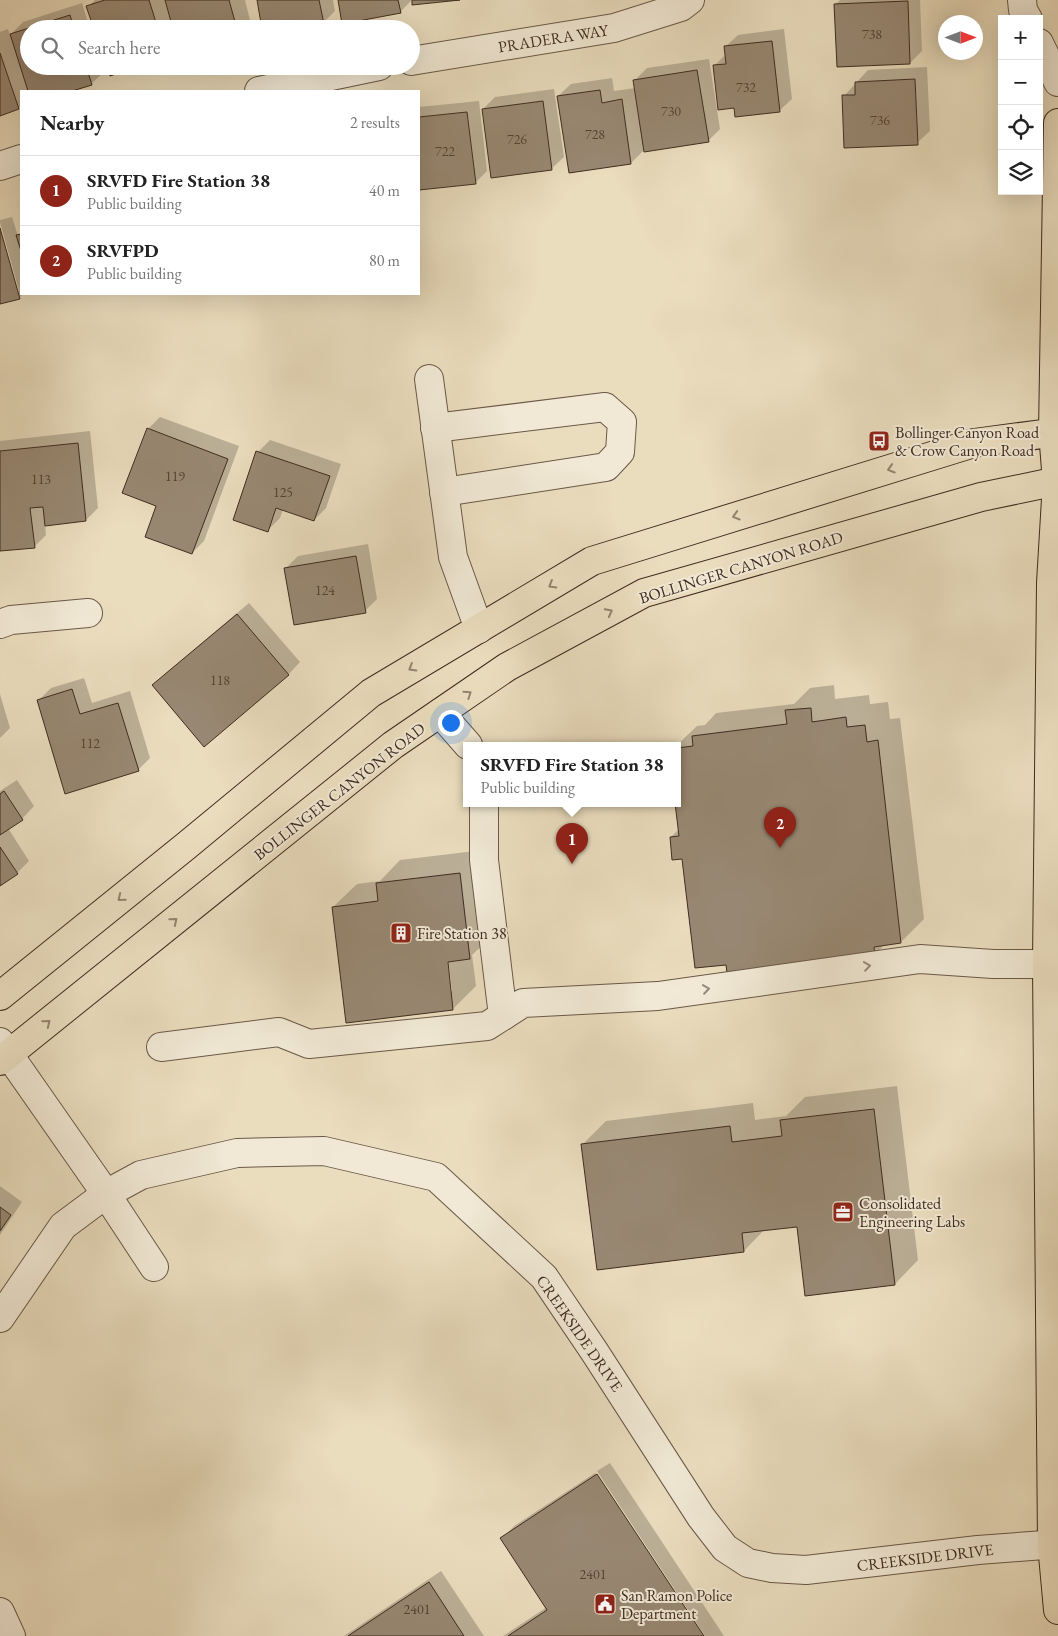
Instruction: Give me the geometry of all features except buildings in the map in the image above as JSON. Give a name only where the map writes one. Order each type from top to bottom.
[{"type":"main road","points":[[1058,122],[1057,482],[1051,583],[1046,964],[1055,1544],[1058,1610]]},
{"type":"main road","points":[[0,996],[371,693],[592,561],[974,443],[1056,432]]},
{"type":"main road","name":"BOLLINGER CANYON ROAD","points":[[3,1052],[393,745],[507,667],[644,593],[981,497],[1057,482]]},
{"type":"street","name":"PRADERA WAY","points":[[420,60],[614,28],[681,7],[690,0]]},
{"type":"street","points":[[1022,0],[1026,15]]},
{"type":"street","points":[[1043,51],[1058,82]]},
{"type":"street","points":[[265,90],[336,75]]},
{"type":"street","points":[[0,166],[20,159]]},
{"type":"street","points":[[428,379],[454,557],[479,629]]},
{"type":"street","points":[[435,428],[605,407],[622,422],[620,452],[606,467],[444,492]]},
{"type":"street","points":[[0,624],[11,620],[88,613]]},
{"type":"street","points":[[440,713],[465,742]]},
{"type":"street","points":[[484,807],[484,860],[503,1016]]},
{"type":"street","points":[[161,1048],[279,1032],[309,1044],[487,1026],[523,1004],[658,996],[920,959],[993,964],[1046,964]]},
{"type":"street","points":[[3,1052],[34,1092],[106,1194],[154,1267]]},
{"type":"street","name":"CREEKSIDE DRIVE","points":[[0,1318],[63,1226],[106,1194],[141,1175],[237,1153],[324,1151],[436,1177],[544,1277],[701,1517],[725,1548],[748,1563],[772,1568],[806,1570],[978,1550],[1055,1544]]},
{"type":"street","points":[[0,1612],[10,1636]]},
{"type":"place","name":"Bollinger Canyon Road & Crow Canyon Road","points":[[879,441]]},
{"type":"place","name":"SRVFPD","points":[[780,848]]},
{"type":"place","name":"SRVFD Fire Station 38","points":[[572,864]]},
{"type":"place","name":"Fire Station 38","points":[[401,933]]},
{"type":"place","name":"Consolidated Engineering Labs","points":[[843,1212]]},
{"type":"place","name":"San Ramon Police Department","points":[[605,1604]]}]
